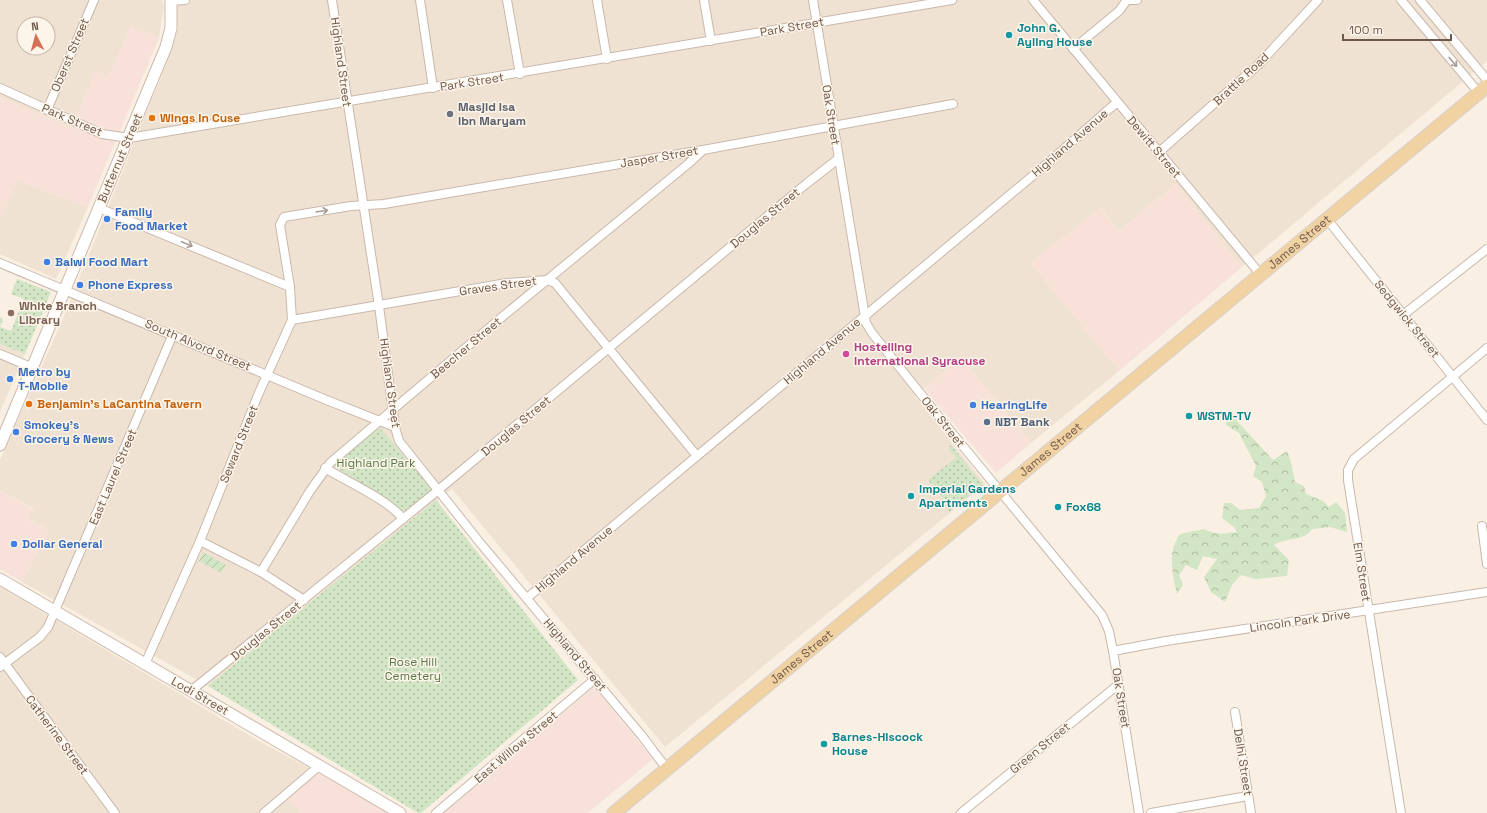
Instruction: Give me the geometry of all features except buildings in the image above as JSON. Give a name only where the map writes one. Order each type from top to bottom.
[{"type":"main road","name":"James Street","points":[[614,813],[1483,90]]},
{"type":"street","name":"Oberst Street","points":[[47,110],[94,0]]},
{"type":"street","points":[[171,1],[185,0]]},
{"type":"street","name":"Highland Street","points":[[332,0],[379,306],[395,427],[402,446],[595,679],[667,769]]},
{"type":"street","points":[[420,0],[433,88]]},
{"type":"street","points":[[507,0],[520,74]]},
{"type":"street","points":[[597,0],[607,59]]},
{"type":"street","points":[[704,0],[711,41]]},
{"type":"street","name":"Oak Street","points":[[813,0],[864,316],[872,333],[1100,612],[1110,631],[1139,813]]},
{"type":"street","name":"Park Street","points":[[0,88],[102,134],[129,138],[520,74],[816,23],[913,3],[952,0]]},
{"type":"street","name":"Dewitt Street","points":[[1033,0],[1261,276]]},
{"type":"street","points":[[1073,49],[1119,11],[1127,0],[1137,0]]},
{"type":"street","name":"Brattle Road","points":[[1158,152],[1258,65],[1318,0]]},
{"type":"street","points":[[1402,0],[1438,43],[1483,90]]},
{"type":"street","points":[[1420,0],[1487,80]]},
{"type":"street","name":"Butternut Street","points":[[0,445],[166,47],[171,28],[171,1]]},
{"type":"street","points":[[1438,43],[1448,33]]},
{"type":"street","name":"Highland Avenue","points":[[527,598],[1048,163],[1116,102]]},
{"type":"street","name":"Jasper Street","points":[[284,217],[351,206],[364,206],[703,150],[953,104]]},
{"type":"street","name":"Beecher Street","points":[[261,572],[325,468],[703,150]]},
{"type":"street","name":"Douglas Street","points":[[192,690],[403,519],[838,159]]},
{"type":"street","points":[[99,208],[290,287]]},
{"type":"street","name":"Seward Street","points":[[145,664],[200,541],[292,320],[290,287],[280,225],[284,217]]},
{"type":"street","name":"Sedgwick Street","points":[[1327,219],[1487,420]]},
{"type":"street","points":[[1403,315],[1487,249]]},
{"type":"street","name":"South Alvord Street","points":[[0,263],[395,427]]},
{"type":"street","name":"Graves Street","points":[[292,320],[507,283],[547,280],[555,282],[697,456]]},
{"type":"street","name":"East Laurel Street","points":[[2,663],[40,637],[48,627],[173,334]]},
{"type":"street","name":"Elm Street","points":[[1401,813],[1348,480],[1350,464],[1487,348]]},
{"type":"street","points":[[0,354],[33,368]]},
{"type":"street","points":[[325,468],[383,502],[398,513],[403,519]]},
{"type":"street","points":[[1482,526],[1487,564]]},
{"type":"street","points":[[200,541],[261,572],[304,600]]},
{"type":"street","name":"Lodi Street","points":[[0,579],[400,813]]},
{"type":"street","name":"Lincoln Park Drive","points":[[1113,651],[1166,641],[1487,592]]},
{"type":"street","name":"Catherine Street","points":[[2,663],[115,813]]},
{"type":"street","name":"East Willow Street","points":[[436,813],[595,679]]},
{"type":"street","name":"Green Street","points":[[961,813],[1119,684]]},
{"type":"street","name":"Delhi Street","points":[[1235,712],[1251,813]]},
{"type":"street","points":[[264,813],[320,766]]},
{"type":"street","points":[[1150,813],[1248,796]]},
{"type":"shaded area","points":[[0,0],[162,0],[164,6],[159,38],[131,26],[108,77],[95,71],[72,128],[0,97]]},
{"type":"shaded area","points":[[175,0],[1487,0],[1487,61],[1242,267],[1175,184],[1119,231],[1101,208],[1031,263],[1119,371],[1031,443],[961,358],[915,396],[985,484],[665,747],[452,489],[208,686],[22,582],[49,530],[29,519],[34,509],[0,490],[0,460],[62,321],[169,57],[178,28]]},
{"type":"shaded area","points":[[131,26],[159,38],[88,207],[18,181],[0,218],[0,97],[72,128],[95,71],[108,77]]},
{"type":"shaded area","points":[[18,181],[88,207],[56,279],[0,254],[0,218]]},
{"type":"shaded area","points":[[1175,184],[1242,267],[1119,371],[1030,263],[1100,208],[1119,231]]},
{"type":"shaded area","points":[[0,344],[25,354],[0,412]]},
{"type":"shaded area","points":[[961,358],[1031,443],[996,473],[924,389]]},
{"type":"shaded area","points":[[0,490],[34,510],[29,519],[49,530],[22,582],[0,569]]},
{"type":"shaded area","points":[[0,587],[264,744],[318,773],[287,796],[301,813],[0,813]]},
{"type":"shaded area","points":[[594,687],[653,759],[588,813],[444,813]]},
{"type":"shaded area","points":[[318,773],[388,813],[301,813],[287,797]]},
{"type":"green space","points":[[17,279],[51,292],[25,354],[0,344],[0,327],[11,331],[24,299],[11,294]]},
{"type":"green space","points":[[0,317],[3,319],[0,327]]},
{"type":"green space","points":[[1228,411],[1273,460],[1287,451],[1295,482],[1304,486],[1306,494],[1323,501],[1329,507],[1336,502],[1345,513],[1347,532],[1330,527],[1312,529],[1305,535],[1274,545],[1289,560],[1287,576],[1255,579],[1241,575],[1232,585],[1225,602],[1211,592],[1204,577],[1217,559],[1203,556],[1197,570],[1186,565],[1179,575],[1183,585],[1177,594],[1172,570],[1172,556],[1173,548],[1180,534],[1204,529],[1220,534],[1237,532],[1234,527],[1222,518],[1224,503],[1231,503],[1240,510],[1259,508],[1266,496],[1262,482],[1253,476],[1256,466],[1239,433],[1226,425]]},
{"type":"green space","name":"Highland Park","points":[[379,428],[430,487],[431,491],[406,511],[403,511],[333,465]]},
{"type":"green space","points":[[951,445],[983,485],[949,512],[943,498],[928,480],[956,458],[948,448]]},
{"type":"green space","name":"Rose Hill Cemetery","points":[[436,500],[578,680],[421,813],[418,813],[208,686]]},
{"type":"green space","points":[[203,552],[226,565],[221,573],[199,561]]},
{"type":"place","name":"John G. Ayling House","points":[[1009,35]]},
{"type":"place","name":"Masjid Isa Ibn Maryam","points":[[450,114]]},
{"type":"place","name":"Wings In Cuse","points":[[152,118]]},
{"type":"place","name":"Family Food Market","points":[[107,219]]},
{"type":"place","name":"Balwi Food Mart","points":[[47,262]]},
{"type":"place","name":"Phone Express","points":[[80,285]]},
{"type":"place","name":"White Branch Library","points":[[11,313]]},
{"type":"place","name":"Hostelling International Syracuse","points":[[846,354]]},
{"type":"place","name":"Metro by T-Mobile","points":[[10,379]]},
{"type":"place","name":"Benjamin's LaCantina Tavern","points":[[29,404]]},
{"type":"place","name":"HearingLife","points":[[973,405]]},
{"type":"place","name":"WSTM-TV","points":[[1189,416]]},
{"type":"place","name":"NBT Bank","points":[[987,422]]},
{"type":"place","name":"Smokey's Grocery & News","points":[[16,432]]},
{"type":"place","name":"Imperial Gardens Apartments","points":[[911,496]]},
{"type":"place","name":"Fox68","points":[[1058,507]]},
{"type":"place","name":"Dollar General","points":[[14,544]]},
{"type":"place","name":"Barnes-Hiscock House","points":[[824,744]]}]
